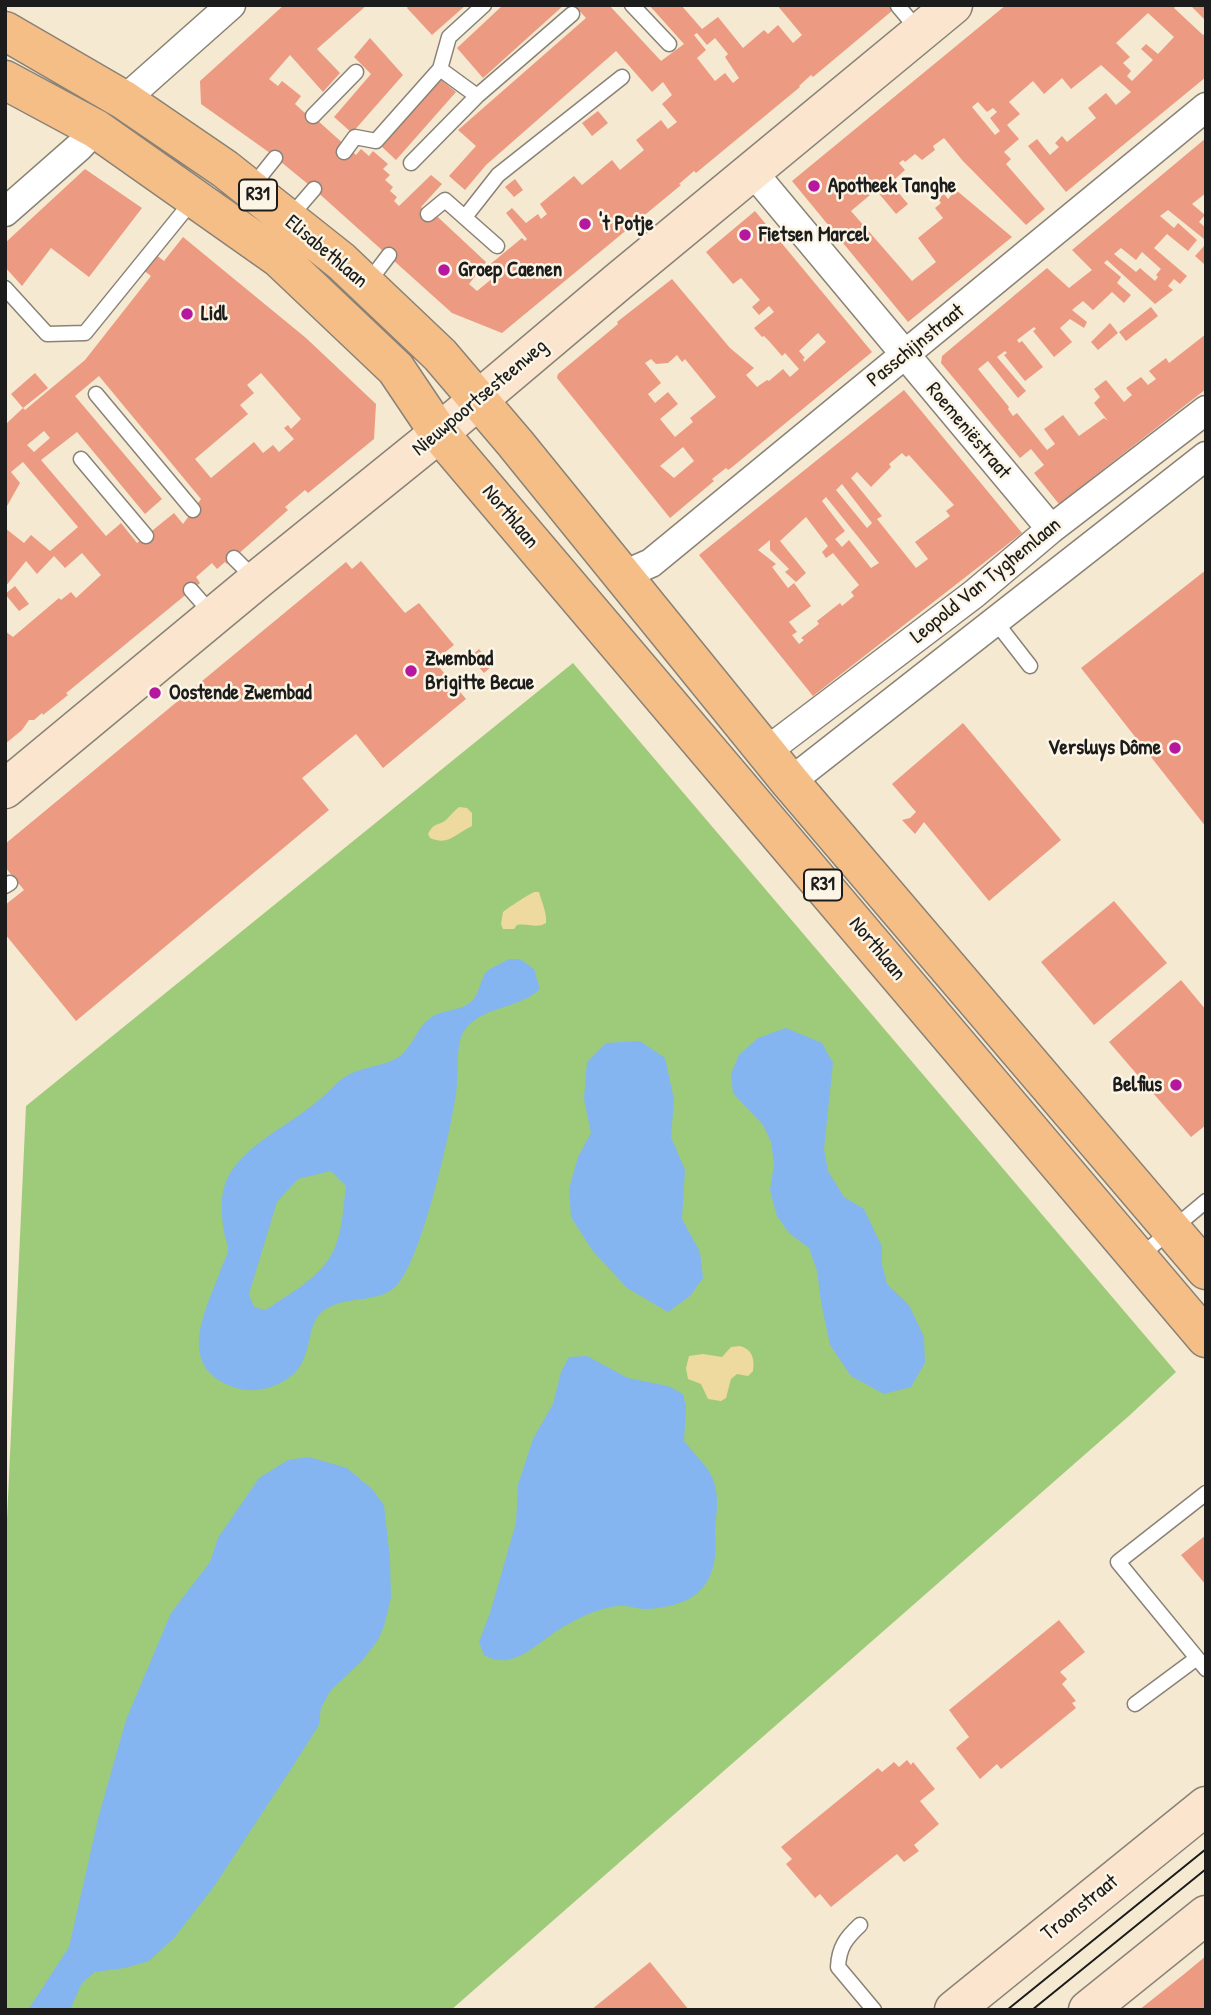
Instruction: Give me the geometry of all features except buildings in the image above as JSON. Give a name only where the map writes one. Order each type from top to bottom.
[{"type":"main road","name":"Elisabethlaan","points":[[5,31],[124,100],[225,169],[341,261],[440,355],[477,400]]},
{"type":"main road","name":"Elisabethlaan","points":[[5,80],[96,129],[279,258],[396,369],[439,433]]},
{"type":"main road","points":[[96,129],[124,100]]},
{"type":"main road","name":"Northlaan","points":[[477,400],[515,443],[790,782],[1206,1270]]},
{"type":"main road","name":"Northlaan","points":[[439,433],[1206,1338]]},
{"type":"street","points":[[124,100],[231,5]]},
{"type":"street","name":"Nieuwpoortsesteenweg","points":[[5,789],[203,603],[245,569],[439,433],[752,171],[909,19],[953,5]]},
{"type":"street","name":"Passchijnstraat","points":[[621,576],[651,563],[1206,107]]},
{"type":"street","points":[[5,212],[96,129]]},
{"type":"street","name":"Roemeniëstraat","points":[[752,171],[1051,529]]},
{"type":"street","name":"Leopold Van Tyghemlaan","points":[[764,748],[780,741],[952,610],[1051,529],[1206,410]]},
{"type":"street","name":"Leopold Van Tyghemlaan","points":[[790,782],[1206,456]]},
{"type":"street","name":"Troonstraat","points":[[954,2010],[1206,1806]]},
{"type":"street","points":[[1088,2010],[1206,1915]]},
{"type":"lane","points":[[344,152],[355,137],[376,141],[440,69],[449,37],[484,5]]},
{"type":"lane","points":[[632,5],[668,44]]},
{"type":"lane","points":[[411,163],[477,96],[572,14]]},
{"type":"lane","points":[[440,69],[477,96]]},
{"type":"lane","points":[[313,116],[356,72]]},
{"type":"lane","points":[[464,217],[498,174],[622,77]]},
{"type":"lane","points":[[250,189],[275,158]]},
{"type":"lane","points":[[288,219],[314,189]]},
{"type":"lane","points":[[5,288],[47,334],[85,333],[194,198]]},
{"type":"lane","points":[[428,214],[445,200],[497,246]]},
{"type":"lane","points":[[366,285],[389,255]]},
{"type":"lane","points":[[96,394],[193,510]]},
{"type":"lane","points":[[82,459],[146,536]]},
{"type":"lane","points":[[995,621],[1030,666]]},
{"type":"lane","points":[[1138,1258],[1206,1201]]},
{"type":"lane","points":[[1135,1704],[1201,1664],[1118,1562],[1206,1493]]},
{"type":"lane","points":[[860,1925],[846,1938],[839,1954],[838,1967],[874,2010]]},
{"type":"green space","points":[[573,663],[1176,1372],[451,2010],[5,2010],[5,1563],[26,1106]]},
{"type":"sand","points":[[459,807],[467,808],[472,813],[472,826],[447,840],[430,838],[428,834],[432,827],[446,820]]},
{"type":"sand","points":[[539,892],[546,923],[503,929],[503,912]]},
{"type":"sand","points":[[740,1346],[752,1355],[753,1371],[748,1376],[737,1374],[731,1379],[726,1398],[721,1401],[708,1399],[701,1384],[688,1379],[686,1368],[689,1356],[703,1354],[722,1357],[731,1347]]},
{"type":"water","points":[[509,959],[520,959],[534,969],[540,989],[521,1001],[480,1016],[461,1037],[456,1094],[441,1165],[416,1249],[397,1285],[382,1295],[344,1302],[326,1309],[313,1325],[300,1367],[278,1384],[250,1390],[222,1382],[209,1372],[202,1360],[199,1346],[204,1316],[228,1250],[222,1200],[232,1170],[250,1151],[304,1112],[345,1077],[400,1056],[429,1019],[467,1005],[477,994],[488,970]],"holes":[[[331,1171],[346,1186],[338,1240],[323,1267],[266,1310],[254,1307],[249,1294],[277,1202],[298,1179]]]},
{"type":"water","points":[[786,1028],[822,1043],[833,1063],[824,1149],[828,1171],[844,1197],[864,1209],[882,1247],[882,1264],[887,1284],[909,1305],[924,1337],[925,1363],[911,1387],[884,1394],[851,1376],[830,1345],[817,1271],[809,1248],[789,1233],[777,1216],[770,1190],[774,1164],[771,1142],[763,1125],[733,1093],[731,1074],[739,1055],[758,1038]]},
{"type":"water","points":[[640,1041],[665,1058],[674,1099],[671,1137],[685,1170],[682,1219],[700,1252],[703,1278],[690,1296],[668,1312],[627,1288],[592,1250],[571,1217],[569,1189],[578,1157],[591,1133],[584,1099],[587,1062],[606,1043]]},
{"type":"water","points":[[587,1356],[628,1378],[668,1386],[683,1394],[686,1407],[684,1441],[708,1470],[717,1494],[716,1550],[713,1566],[701,1590],[678,1604],[645,1609],[621,1606],[604,1609],[563,1627],[516,1658],[495,1660],[484,1655],[479,1642],[516,1523],[518,1485],[533,1439],[553,1404],[561,1372],[569,1357]]},
{"type":"water","points":[[309,1457],[347,1468],[372,1489],[384,1505],[391,1598],[378,1640],[362,1661],[331,1690],[321,1708],[319,1725],[215,1885],[175,1937],[149,1961],[95,1972],[82,1983],[70,2010],[28,2010],[69,1947],[99,1815],[126,1720],[171,1613],[210,1562],[218,1538],[259,1478],[288,1460]]},
{"type":"tram line","points":[[1007,2010],[1206,1849]]},
{"type":"tram line","points":[[1032,2010],[1206,1869]]},
{"type":"place","name":"Apotheek Tanghe","points":[[814,186]]},
{"type":"place","name":"'t Potje","points":[[585,224]]},
{"type":"place","name":"Fietsen Marcel","points":[[745,235]]},
{"type":"place","name":"Groep Caenen","points":[[444,270]]},
{"type":"place","name":"Lidl","points":[[187,314]]},
{"type":"place","name":"Zwembad Brigitte Becue","points":[[411,671]]},
{"type":"place","name":"Oostende Zwembad","points":[[155,693]]},
{"type":"place","name":"Versluys Dôme","points":[[1175,748]]},
{"type":"place","name":"Belfius","points":[[1176,1085]]}]
